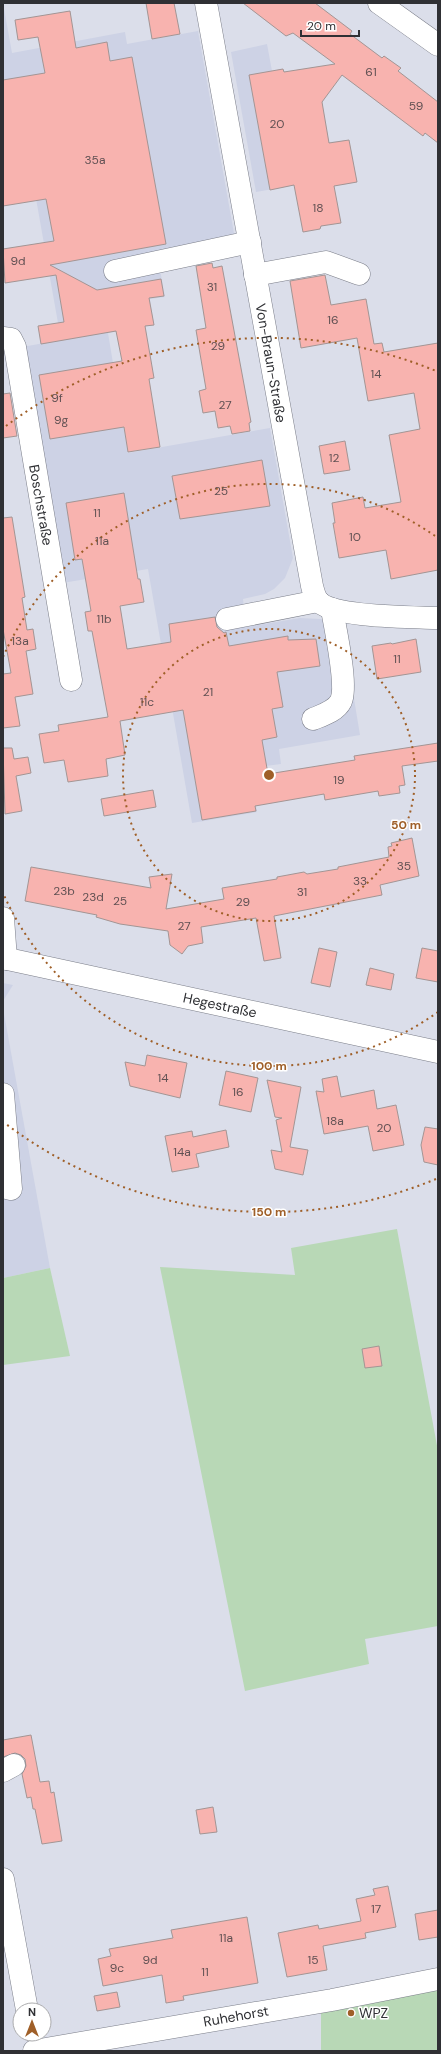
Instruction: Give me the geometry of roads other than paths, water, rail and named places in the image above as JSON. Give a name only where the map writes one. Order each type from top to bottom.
[{"type":"street","name":"Von-Braun-Straße","points":[[206,3],[312,586],[325,605],[342,664],[341,700],[334,710],[313,719]]},
{"type":"street","points":[[379,3],[438,45]]},
{"type":"street","points":[[115,271],[250,242]]},
{"type":"street","points":[[255,274],[326,262],[359,274]]},
{"type":"street","name":"Boschstraße","points":[[3,338],[11,339],[15,347],[71,680]]},
{"type":"street","points":[[227,619],[325,605],[352,613],[438,618]]},
{"type":"street","points":[[3,918],[5,958]]},
{"type":"street","name":"Hegestraße","points":[[5,958],[438,1052]]},
{"type":"street","points":[[3,1094],[11,1189],[3,1187]]},
{"type":"street","points":[[3,1879],[26,2002]]},
{"type":"street","name":"Ruhehorst","points":[[34,2051],[332,2000],[438,1979]]},
{"type":"place","name":"WPZ","points":[[351,2013]]}]
